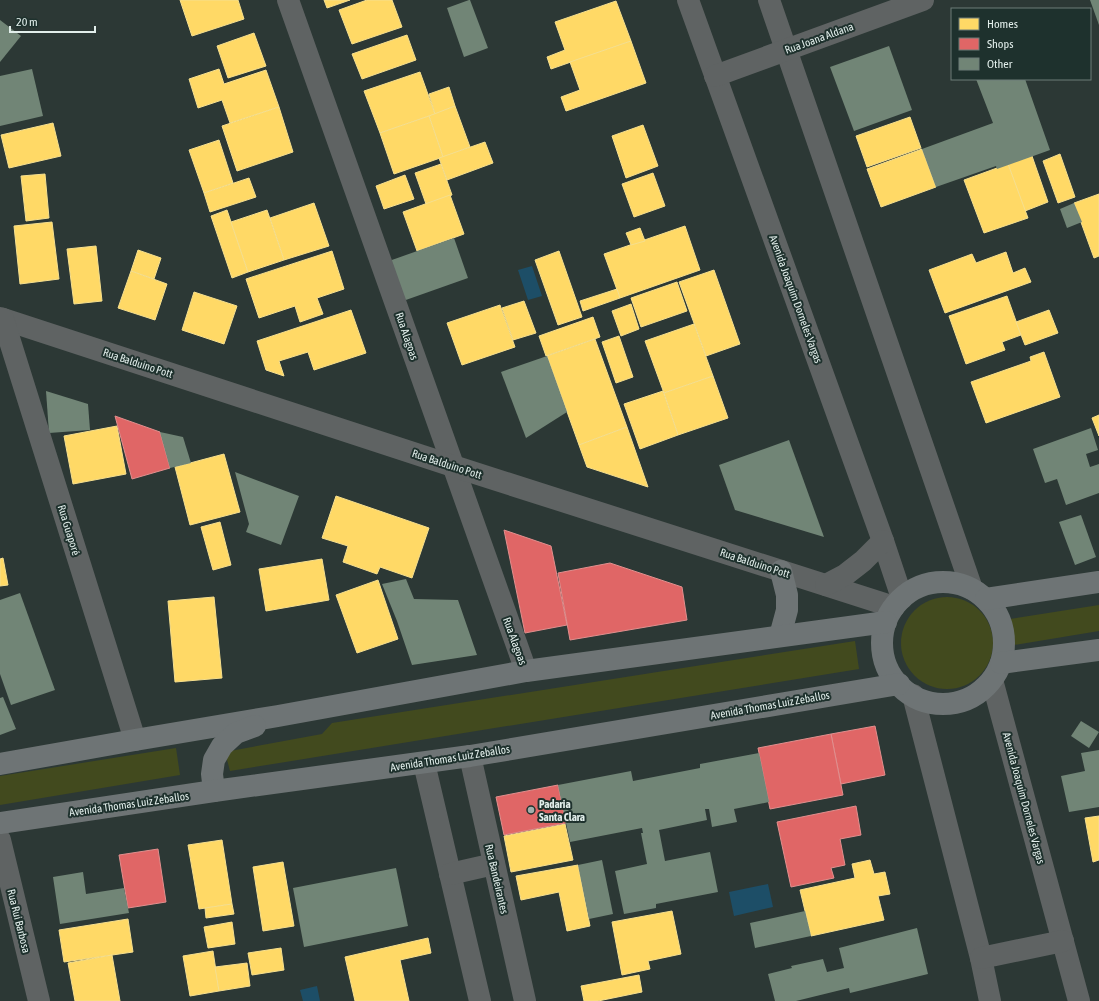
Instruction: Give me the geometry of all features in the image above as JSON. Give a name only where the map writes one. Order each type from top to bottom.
[{"type":"main road","points":[[780,636],[787,610],[787,595],[781,571]]},
{"type":"main road","points":[[0,764],[526,671],[780,636],[894,609],[916,588],[934,582],[963,585],[979,594],[1099,582]]},
{"type":"main road","name":"Avenida Joaquim Dorneles Vargas","points":[[979,594],[994,608],[1002,625],[1004,644],[1003,654],[996,672]]},
{"type":"main road","name":"Avenida Joaquim Dorneles Vargas","points":[[894,609],[882,637],[883,648],[885,659],[894,678],[906,689]]},
{"type":"main road","points":[[906,689],[931,702],[954,703],[975,695],[984,688],[996,672],[1099,650]]},
{"type":"main road","name":"Avenida Thomas Luiz Zeballos","points":[[0,823],[214,791],[424,763],[906,689]]},
{"type":"main road","points":[[214,791],[212,774],[214,760],[222,746],[236,733],[278,716]]},
{"type":"street","name":"Rua Alagoas","points":[[288,0],[526,671]]},
{"type":"street","name":"Avenida Joaquim Dorneles Vargas","points":[[688,0],[883,541],[894,609]]},
{"type":"street","name":"Avenida Joaquim Dorneles Vargas","points":[[769,0],[979,594]]},
{"type":"street","name":"Rua Joana Aldana","points":[[716,76],[923,0]]},
{"type":"street","name":"Rua Balduino Pott","points":[[1,319],[453,466],[826,585],[894,609]]},
{"type":"street","name":"Rua Guaporé","points":[[1,319],[135,740]]},
{"type":"street","points":[[826,585],[845,575],[863,561],[883,541]]},
{"type":"street","name":"Avenida Joaquim Dorneles Vargas","points":[[996,672],[1079,1001]]},
{"type":"street","name":"Avenida Joaquim Dorneles Vargas","points":[[906,689],[981,958],[990,1001]]},
{"type":"street","name":"Rua Bandeirantes","points":[[470,756],[525,1001]]},
{"type":"street","points":[[424,763],[480,1001]]},
{"type":"street","name":"Rua Rui Barbosa","points":[[0,840],[39,1001]]},
{"type":"street","points":[[450,874],[494,864]]},
{"type":"street","points":[[981,958],[1063,941]]},
{"type":"green space","points":[[947,597],[965,600],[980,610],[990,625],[993,643],[990,661],[980,676],[965,686],[947,689],[929,686],[914,676],[904,661],[901,643],[904,625],[914,610],[929,600]]},
{"type":"green space","points":[[1099,605],[1099,631],[1014,645],[1010,619]]},
{"type":"green space","points":[[855,641],[859,669],[230,771],[225,752],[322,734],[332,723]]},
{"type":"green space","points":[[176,748],[180,775],[0,805],[0,776]]},
{"type":"water","points":[[532,266],[542,296],[528,300],[518,270]]},
{"type":"water","points":[[768,884],[773,907],[734,916],[729,892]]},
{"type":"water","points":[[317,986],[320,1001],[303,1001],[300,990]]},
{"type":"building: Homes","points":[[180,0],[238,0],[244,19],[192,36]]},
{"type":"building: Homes","points":[[324,0],[350,0],[327,8]]},
{"type":"building: Homes","points":[[367,0],[392,0],[402,27],[352,44],[339,10]]},
{"type":"building: Homes","points":[[616,1],[631,41],[551,69],[547,57],[565,50],[555,22]]},
{"type":"building: Homes","points":[[254,33],[266,66],[228,78],[217,46]]},
{"type":"building: Homes","points":[[407,35],[416,60],[362,79],[352,54]]},
{"type":"building: Homes","points":[[631,41],[646,83],[566,111],[561,97],[580,90],[570,62]]},
{"type":"building: Homes","points":[[219,69],[224,84],[266,70],[279,107],[230,123],[222,100],[198,108],[189,79]]},
{"type":"building: Homes","points":[[420,72],[435,114],[380,133],[364,91]]},
{"type":"building: Homes","points":[[449,87],[455,106],[435,114],[429,94]]},
{"type":"building: Homes","points":[[455,106],[470,147],[443,157],[429,116]]},
{"type":"building: Homes","points":[[279,107],[293,152],[237,171],[222,126]]},
{"type":"building: Homes","points":[[429,116],[443,157],[394,174],[380,133]]},
{"type":"building: Homes","points":[[910,117],[921,148],[867,167],[856,136]]},
{"type":"building: Homes","points":[[53,123],[61,156],[9,168],[1,135]]},
{"type":"building: Homes","points":[[643,125],[658,166],[626,178],[612,136]]},
{"type":"building: Homes","points":[[219,140],[233,183],[204,193],[189,150]]},
{"type":"building: Homes","points":[[485,142],[493,163],[447,180],[439,158]]},
{"type":"building: Homes","points":[[922,149],[936,187],[881,207],[867,169]]},
{"type":"building: Homes","points":[[1060,154],[1075,197],[1058,203],[1043,161]]},
{"type":"building: Homes","points":[[1032,156],[1048,202],[1025,211],[1008,164]]},
{"type":"building: Homes","points":[[441,164],[452,195],[426,204],[415,173]]},
{"type":"building: Homes","points":[[1008,164],[1028,218],[984,233],[964,180]]},
{"type":"building: Homes","points":[[653,173],[665,206],[634,217],[622,184]]},
{"type":"building: Homes","points":[[45,174],[49,218],[26,221],[21,176]]},
{"type":"building: Homes","points":[[405,175],[414,199],[384,209],[376,186]]},
{"type":"building: Homes","points":[[249,178],[256,197],[210,212],[204,193]]},
{"type":"building: Homes","points":[[1099,194],[1099,256],[1094,258],[1074,203]]},
{"type":"building: Homes","points":[[450,195],[464,234],[417,251],[403,212]]},
{"type":"building: Homes","points":[[314,203],[329,246],[284,260],[270,218]]},
{"type":"building: Homes","points":[[227,210],[248,272],[232,278],[211,216]]},
{"type":"building: Homes","points":[[267,210],[284,260],[248,272],[231,222]]},
{"type":"building: Homes","points":[[52,222],[59,279],[20,284],[14,226]]},
{"type":"building: Homes","points":[[685,226],[700,270],[620,298],[604,254]]},
{"type":"building: Homes","points":[[640,228],[645,241],[631,245],[626,233]]},
{"type":"building: Homes","points":[[96,246],[102,301],[74,304],[67,249]]},
{"type":"building: Homes","points":[[138,250],[161,258],[154,279],[131,271]]},
{"type":"building: Homes","points":[[332,251],[344,289],[317,298],[323,314],[300,322],[295,306],[259,318],[246,279]]},
{"type":"building: Homes","points":[[559,251],[582,317],[558,325],[535,260]]},
{"type":"building: Homes","points":[[1006,252],[1013,273],[1025,268],[1031,282],[945,313],[929,270],[972,254],[976,263]]},
{"type":"building: Homes","points":[[714,270],[740,344],[706,356],[679,282]]},
{"type":"building: Homes","points":[[131,271],[167,284],[155,320],[118,308]]},
{"type":"building: Homes","points":[[677,282],[687,311],[641,327],[631,298]]},
{"type":"building: Homes","points":[[617,289],[620,298],[583,311],[580,301]]},
{"type":"building: Homes","points":[[194,292],[237,306],[224,344],[182,330]]},
{"type":"building: Homes","points":[[1007,296],[1021,335],[1002,342],[1005,350],[966,364],[949,316]]},
{"type":"building: Homes","points":[[524,301],[536,333],[513,340],[502,308]]},
{"type":"building: Homes","points":[[631,304],[639,329],[621,336],[612,311]]},
{"type":"building: Homes","points":[[500,305],[515,347],[462,365],[447,323]]},
{"type":"building: Homes","points":[[351,310],[366,353],[314,370],[308,352],[279,361],[284,376],[266,370],[257,341]]},
{"type":"building: Homes","points":[[1049,310],[1058,333],[1025,345],[1016,322]]},
{"type":"building: Homes","points":[[593,317],[600,337],[546,356],[539,336]]},
{"type":"building: Homes","points":[[694,324],[713,376],[664,393],[645,341]]},
{"type":"building: Homes","points":[[619,336],[633,377],[616,383],[602,342]]},
{"type":"building: Homes","points":[[595,339],[627,427],[579,445],[547,356]]},
{"type":"building: Homes","points":[[1044,352],[1060,397],[986,423],[971,382],[1031,361],[1030,357]]},
{"type":"building: Homes","points":[[713,376],[728,418],[678,435],[664,393]]},
{"type":"building: Homes","points":[[663,391],[678,435],[640,449],[624,404]]},
{"type":"building: Homes","points":[[1099,415],[1099,436],[1092,418]]},
{"type":"building: Homes","points":[[117,426],[126,474],[73,484],[64,436]]},
{"type":"building: Homes","points":[[627,427],[648,487],[587,467],[579,445]]},
{"type":"building: Homes","points":[[224,454],[240,512],[190,525],[175,467]]},
{"type":"building: Homes","points":[[336,496],[429,528],[412,578],[380,567],[377,574],[343,562],[348,546],[322,538]]},
{"type":"building: Homes","points":[[220,522],[231,565],[213,570],[201,527]]},
{"type":"building: Homes","points":[[3,558],[8,585],[0,586],[0,559]]},
{"type":"building: Homes","points":[[322,559],[329,600],[266,611],[259,569]]},
{"type":"building: Homes","points":[[378,580],[398,639],[357,653],[336,595]]},
{"type":"building: Homes","points":[[214,597],[222,678],[175,682],[168,601]]},
{"type":"building: Homes","points":[[1099,816],[1099,860],[1093,862],[1085,818]]},
{"type":"building: Homes","points":[[565,824],[573,860],[511,872],[504,836]]},
{"type":"building: Homes","points":[[222,840],[232,904],[199,909],[188,845]]},
{"type":"building: Homes","points":[[870,860],[874,874],[885,872],[890,894],[878,896],[884,920],[811,936],[800,890],[855,878],[852,864]]},
{"type":"building: Homes","points":[[283,862],[294,926],[263,931],[253,867]]},
{"type":"building: Homes","points":[[578,865],[590,926],[567,931],[559,892],[521,900],[516,876]]},
{"type":"building: Homes","points":[[232,904],[234,914],[206,918],[205,908]]},
{"type":"building: Homes","points":[[672,911],[681,954],[648,961],[650,969],[622,975],[612,922]]},
{"type":"building: Homes","points":[[128,919],[133,952],[64,962],[59,930]]},
{"type":"building: Homes","points":[[232,922],[235,944],[208,948],[204,927]]},
{"type":"building: Homes","points":[[428,938],[431,953],[400,960],[409,1001],[355,1001],[345,957]]},
{"type":"building: Homes","points":[[281,948],[284,970],[252,975],[248,953]]},
{"type":"building: Homes","points":[[213,951],[219,991],[190,996],[183,956]]},
{"type":"building: Homes","points":[[112,955],[120,1001],[75,1001],[68,963]]},
{"type":"building: Homes","points":[[247,963],[250,986],[219,991],[215,967]]},
{"type":"building: Homes","points":[[639,975],[642,992],[598,1001],[584,1001],[581,986]]},
{"type":"building: Shops","points":[[115,416],[160,432],[170,468],[132,479]]},
{"type":"building: Shops","points":[[504,530],[551,546],[567,625],[525,633]]},
{"type":"building: Shops","points":[[610,563],[682,587],[687,620],[570,640],[558,573]]},
{"type":"building: Shops","points":[[875,726],[885,775],[841,784],[831,734]]},
{"type":"building: Shops","points":[[831,734],[843,795],[770,809],[758,748]]},
{"type":"building: Shops","name":"Padaria Santa Clara","points":[[558,785],[566,823],[504,835],[496,797]]},
{"type":"building: Shops","points":[[856,806],[861,835],[840,839],[845,865],[831,868],[834,878],[791,887],[777,822]]},
{"type":"building: Shops","points":[[158,849],[166,902],[128,908],[119,855]]},
{"type":"building: Other","points":[[469,0],[488,48],[464,57],[447,8]]},
{"type":"building: Other","points":[[1090,0],[1099,0],[1099,25]]},
{"type":"building: Other","points":[[0,20],[21,36],[0,62]]},
{"type":"building: Other","points":[[889,46],[912,110],[854,131],[830,67]]},
{"type":"building: Other","points":[[32,69],[43,116],[0,126],[0,76]]},
{"type":"building: Other","points":[[976,80],[1025,80],[1050,150],[997,169],[996,166],[936,187],[922,149],[993,123]]},
{"type":"building: Other","points":[[1074,203],[1082,222],[1067,228],[1060,209]]},
{"type":"building: Other","points":[[454,238],[468,278],[403,301],[389,261]]},
{"type":"building: Other","points":[[547,356],[567,412],[526,438],[501,372]]},
{"type":"building: Other","points":[[46,391],[88,404],[90,430],[49,433]]},
{"type":"building: Other","points":[[1091,428],[1098,450],[1086,454],[1090,467],[1099,464],[1099,493],[1066,505],[1057,479],[1045,483],[1033,449]]},
{"type":"building: Other","points":[[160,432],[183,437],[191,463],[170,468]]},
{"type":"building: Other","points":[[789,440],[824,537],[735,510],[719,465]]},
{"type":"building: Other","points":[[235,472],[299,496],[281,545],[246,532],[249,524]]},
{"type":"building: Other","points":[[1081,515],[1096,557],[1075,565],[1059,522]]},
{"type":"building: Other","points":[[406,579],[414,599],[458,600],[477,655],[412,665],[397,621],[382,584]]},
{"type":"building: Other","points":[[20,593],[55,690],[11,705],[0,674],[0,600]]},
{"type":"building: Other","points":[[3,697],[16,729],[0,735],[0,698]]},
{"type":"building: Other","points":[[1081,721],[1099,732],[1089,748],[1071,736]]},
{"type":"building: Other","points":[[1099,750],[1099,807],[1069,812],[1061,776],[1085,771],[1081,753]]},
{"type":"building: Other","points":[[759,753],[769,802],[734,809],[737,822],[712,827],[709,809],[705,809],[707,820],[659,830],[665,861],[710,852],[718,892],[656,904],[656,908],[624,914],[615,871],[647,864],[641,833],[643,833],[642,828],[570,842],[558,785],[631,771],[633,781],[700,768],[700,764]]},
{"type":"building: Other","points":[[602,860],[613,914],[589,919],[578,865]]},
{"type":"building: Other","points":[[396,868],[408,926],[304,947],[293,888]]},
{"type":"building: Other","points":[[83,872],[86,894],[124,888],[129,913],[60,924],[53,877]]},
{"type":"building: Other","points":[[805,911],[811,936],[755,948],[750,923]]},
{"type":"building: Other","points":[[917,928],[928,974],[850,993],[849,988],[796,1001],[775,1001],[768,974],[792,968],[791,966],[823,959],[827,972],[844,968],[839,948]]},
{"type":"place","name":"Padaria Santa Clara","points":[[531,810]]}]
